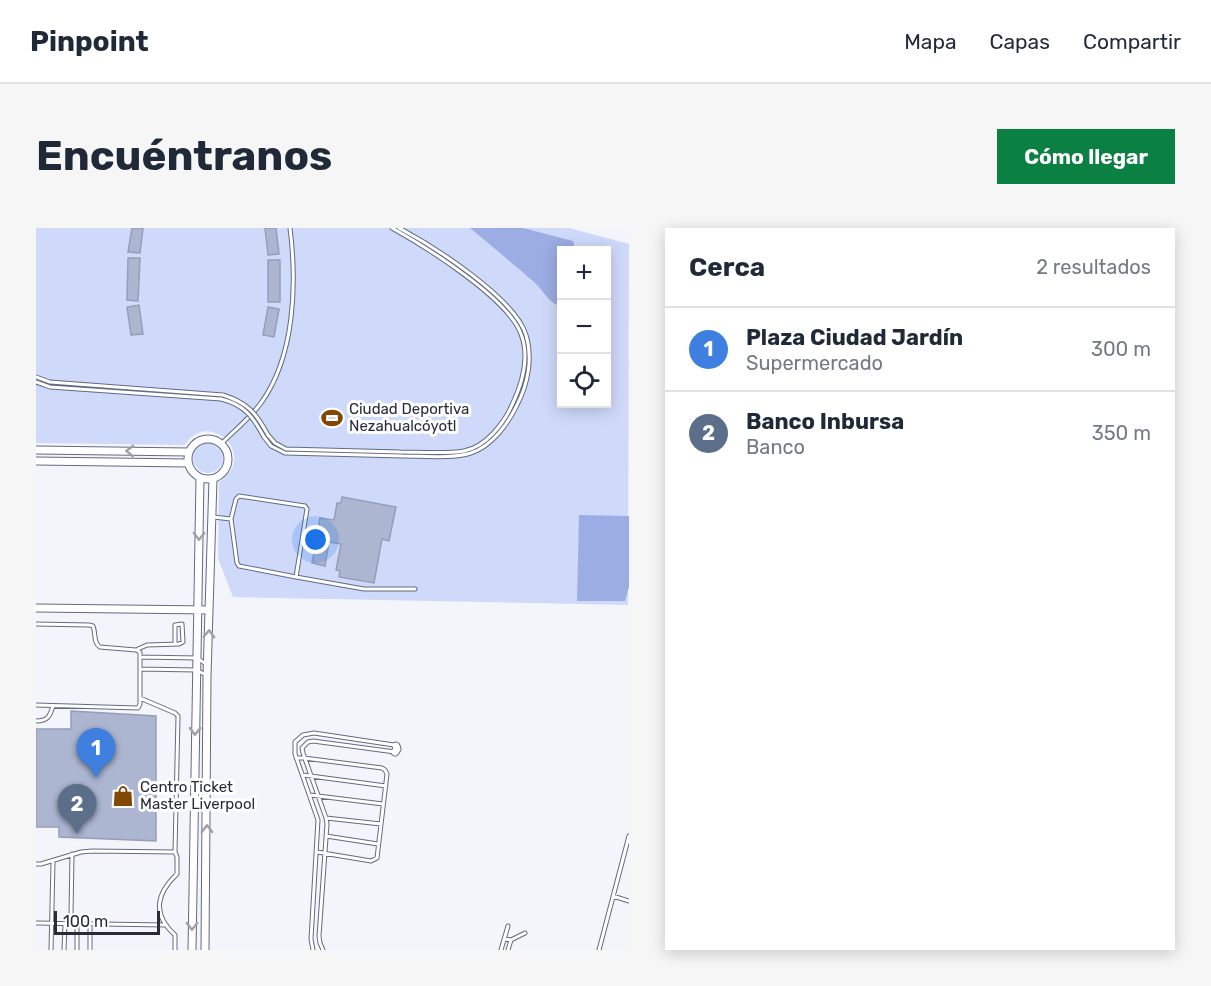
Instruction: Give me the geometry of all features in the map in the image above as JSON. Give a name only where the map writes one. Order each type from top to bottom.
[{"type":"street","points":[[210,438],[222,443],[229,460],[224,472],[213,478],[200,478],[192,472],[188,463],[189,452],[193,445],[210,438]]},
{"type":"street","points":[[36,450],[189,452]]},
{"type":"street","points":[[36,461],[188,463]]},
{"type":"street","points":[[192,950],[200,478]]},
{"type":"street","points":[[205,950],[207,676],[213,478]]},
{"type":"street","points":[[36,608],[209,610]]},
{"type":"street","points":[[194,855],[206,856]]},
{"type":"lane","points":[[222,443],[261,404],[283,359],[290,321],[293,281],[290,228]]},
{"type":"lane","points":[[266,436],[286,449],[463,451],[483,442],[510,411],[523,376],[524,362],[521,334],[514,320],[474,282],[440,257],[392,228]]},
{"type":"lane","points":[[36,379],[233,398],[258,417],[271,446],[285,453],[427,456],[463,455],[475,452],[485,446],[502,429],[522,394],[528,377],[529,362],[526,333],[508,306],[476,279],[442,254],[399,228]]},
{"type":"lane","points":[[296,577],[307,509],[305,506],[239,496],[236,499],[231,519],[238,565],[296,577],[364,589],[415,589]]},
{"type":"lane","points":[[212,517],[231,519]]},
{"type":"lane","points":[[36,624],[93,626],[95,642],[100,647],[136,650],[147,645],[175,644],[183,642],[182,624],[176,626],[175,644]]},
{"type":"lane","points":[[36,705],[136,708],[140,706],[140,652],[136,650]]},
{"type":"lane","points":[[140,657],[197,658],[208,666]]},
{"type":"lane","points":[[140,669],[196,670],[207,676]]},
{"type":"lane","points":[[140,698],[177,713],[178,716],[175,852],[177,874],[165,887],[160,899],[161,913],[166,925],[175,935],[175,950]]},
{"type":"lane","points":[[36,721],[49,717],[53,706]]},
{"type":"lane","points":[[313,950],[311,939],[318,820],[294,748],[298,738],[314,733],[395,749],[313,741],[308,742],[302,748],[326,818],[319,936],[323,950]]},
{"type":"lane","points":[[296,758],[382,768],[387,774],[376,858],[370,861],[317,852]]},
{"type":"lane","points":[[303,775],[386,786]]},
{"type":"lane","points":[[310,795],[384,804]]},
{"type":"lane","points":[[326,818],[381,824]]},
{"type":"lane","points":[[326,836],[378,844]]},
{"type":"lane","points":[[599,950],[629,836]]},
{"type":"lane","points":[[36,864],[92,850],[175,852]]},
{"type":"lane","points":[[64,950],[65,924],[71,915],[72,854]]},
{"type":"lane","points":[[51,950],[53,861]]},
{"type":"lane","points":[[613,896],[629,901]]},
{"type":"lane","points":[[71,915],[77,924],[77,950]]},
{"type":"lane","points":[[36,923],[166,925]]},
{"type":"lane","points":[[90,924],[90,950]]},
{"type":"lane","points":[[501,950],[508,926]]},
{"type":"lane","points":[[504,939],[511,940],[525,933]]},
{"type":"lane","points":[[508,950],[511,940]]},
{"type":"shaded area","name":"Ciudad Deportiva Nezahualcóyotl","points":[[36,228],[569,228],[629,244],[628,605],[233,597],[218,558],[219,482],[230,471],[234,460],[232,449],[217,433],[206,431],[195,435],[185,445],[36,443]]},
{"type":"shaded area","points":[[208,443],[219,447],[223,458],[219,469],[208,473],[197,469],[193,458],[197,447]]},
{"type":"water","points":[[470,228],[523,228],[573,241],[574,246],[557,246],[557,305],[534,282]]},
{"type":"water","points":[[579,515],[629,516],[629,587],[625,601],[577,601]]},
{"type":"building","points":[[132,228],[143,228],[140,253],[128,252]]},
{"type":"building","points":[[265,228],[276,228],[279,254],[268,255]]},
{"type":"building","points":[[128,258],[140,258],[138,301],[127,300]]},
{"type":"building","points":[[268,260],[280,260],[280,302],[268,302]]},
{"type":"building","points":[[139,305],[143,334],[131,335],[127,307]]},
{"type":"building","points":[[268,307],[279,309],[274,337],[263,335]]},
{"type":"building","points":[[342,497],[396,507],[389,541],[382,539],[374,583],[339,577],[340,571],[336,570],[341,544],[329,542],[325,566],[312,563],[320,518],[334,520],[337,503],[341,503]]},
{"type":"building","points":[[71,711],[156,716],[156,841],[59,837],[59,827],[36,827],[36,729],[71,729]]},
{"type":"place","name":"Ciudad Deportiva Nezahualcóyotl","points":[[332,418]]},
{"type":"place","name":"Plaza Ciudad Jardín","points":[[96,778]]},
{"type":"place","name":"Centro Ticket Master Liverpool","points":[[123,796]]},
{"type":"place","name":"Banco Inbursa","points":[[77,834]]}]
